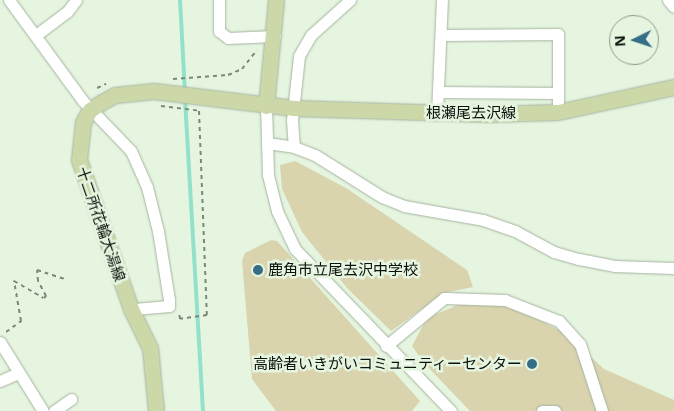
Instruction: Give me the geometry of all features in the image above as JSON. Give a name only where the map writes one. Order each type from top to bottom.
[{"type":"main road","points":[[90,110],[115,95],[157,98],[199,95],[266,106],[269,36],[276,0]]},
{"type":"main road","name":"根瀬尾去沢線","points":[[266,106],[437,114],[558,112],[674,87]]},
{"type":"main road","name":"十二所花輪大湯線","points":[[90,110],[79,140],[79,160],[131,309],[150,348],[156,411]]},
{"type":"street","points":[[9,0],[90,110],[131,151],[147,187],[168,284],[168,306],[131,309]]},
{"type":"street","points":[[36,35],[67,12],[76,0]]},
{"type":"street","points":[[219,0],[219,31],[228,38],[269,36]]},
{"type":"street","points":[[294,147],[291,137],[299,56],[311,35],[350,0]]},
{"type":"street","points":[[437,114],[442,35],[442,0]]},
{"type":"street","points":[[668,0],[674,7]]},
{"type":"street","points":[[442,35],[558,34],[558,112]]},
{"type":"street","points":[[438,92],[558,93]]},
{"type":"street","points":[[266,106],[268,176],[277,211],[295,249],[386,346],[451,411]]},
{"type":"street","points":[[267,143],[294,147],[315,155],[382,197],[404,206],[483,220],[515,232],[554,252],[579,259],[614,266],[673,268]]},
{"type":"street","points":[[386,346],[444,298],[505,300],[559,320],[580,344],[602,411]]},
{"type":"street","points":[[0,342],[40,410]]},
{"type":"street","points":[[0,381],[18,373]]},
{"type":"street","points":[[54,411],[72,398]]},
{"type":"street","points":[[542,411],[555,411]]},
{"type":"path","points":[[167,79],[228,74],[242,69],[255,57],[269,36]]},
{"type":"path","points":[[157,98],[165,108],[199,111],[207,316],[180,319]]},
{"type":"path","points":[[0,336],[21,321],[14,281],[44,298],[46,296],[38,282],[37,270],[64,279]]},
{"type":"shaded area","points":[[295,161],[346,188],[467,270],[473,287],[444,293],[391,331],[347,288],[302,232],[282,189],[280,165]]},
{"type":"shaded area","points":[[271,240],[277,241],[420,401],[412,411],[276,411],[252,379],[242,261],[245,253]]},
{"type":"shaded area","points":[[472,299],[519,310],[565,333],[604,369],[674,400],[674,411],[470,411],[424,363],[412,346],[427,318]]},
{"type":"waterway","points":[[180,0],[185,92]]},
{"type":"waterway","points":[[185,99],[203,411]]},
{"type":"place","name":"鹿角市立尾去沢中学校","points":[[258,270]]},
{"type":"place","name":"高齢者いきがいコミュニティーセンター","points":[[532,364]]}]
